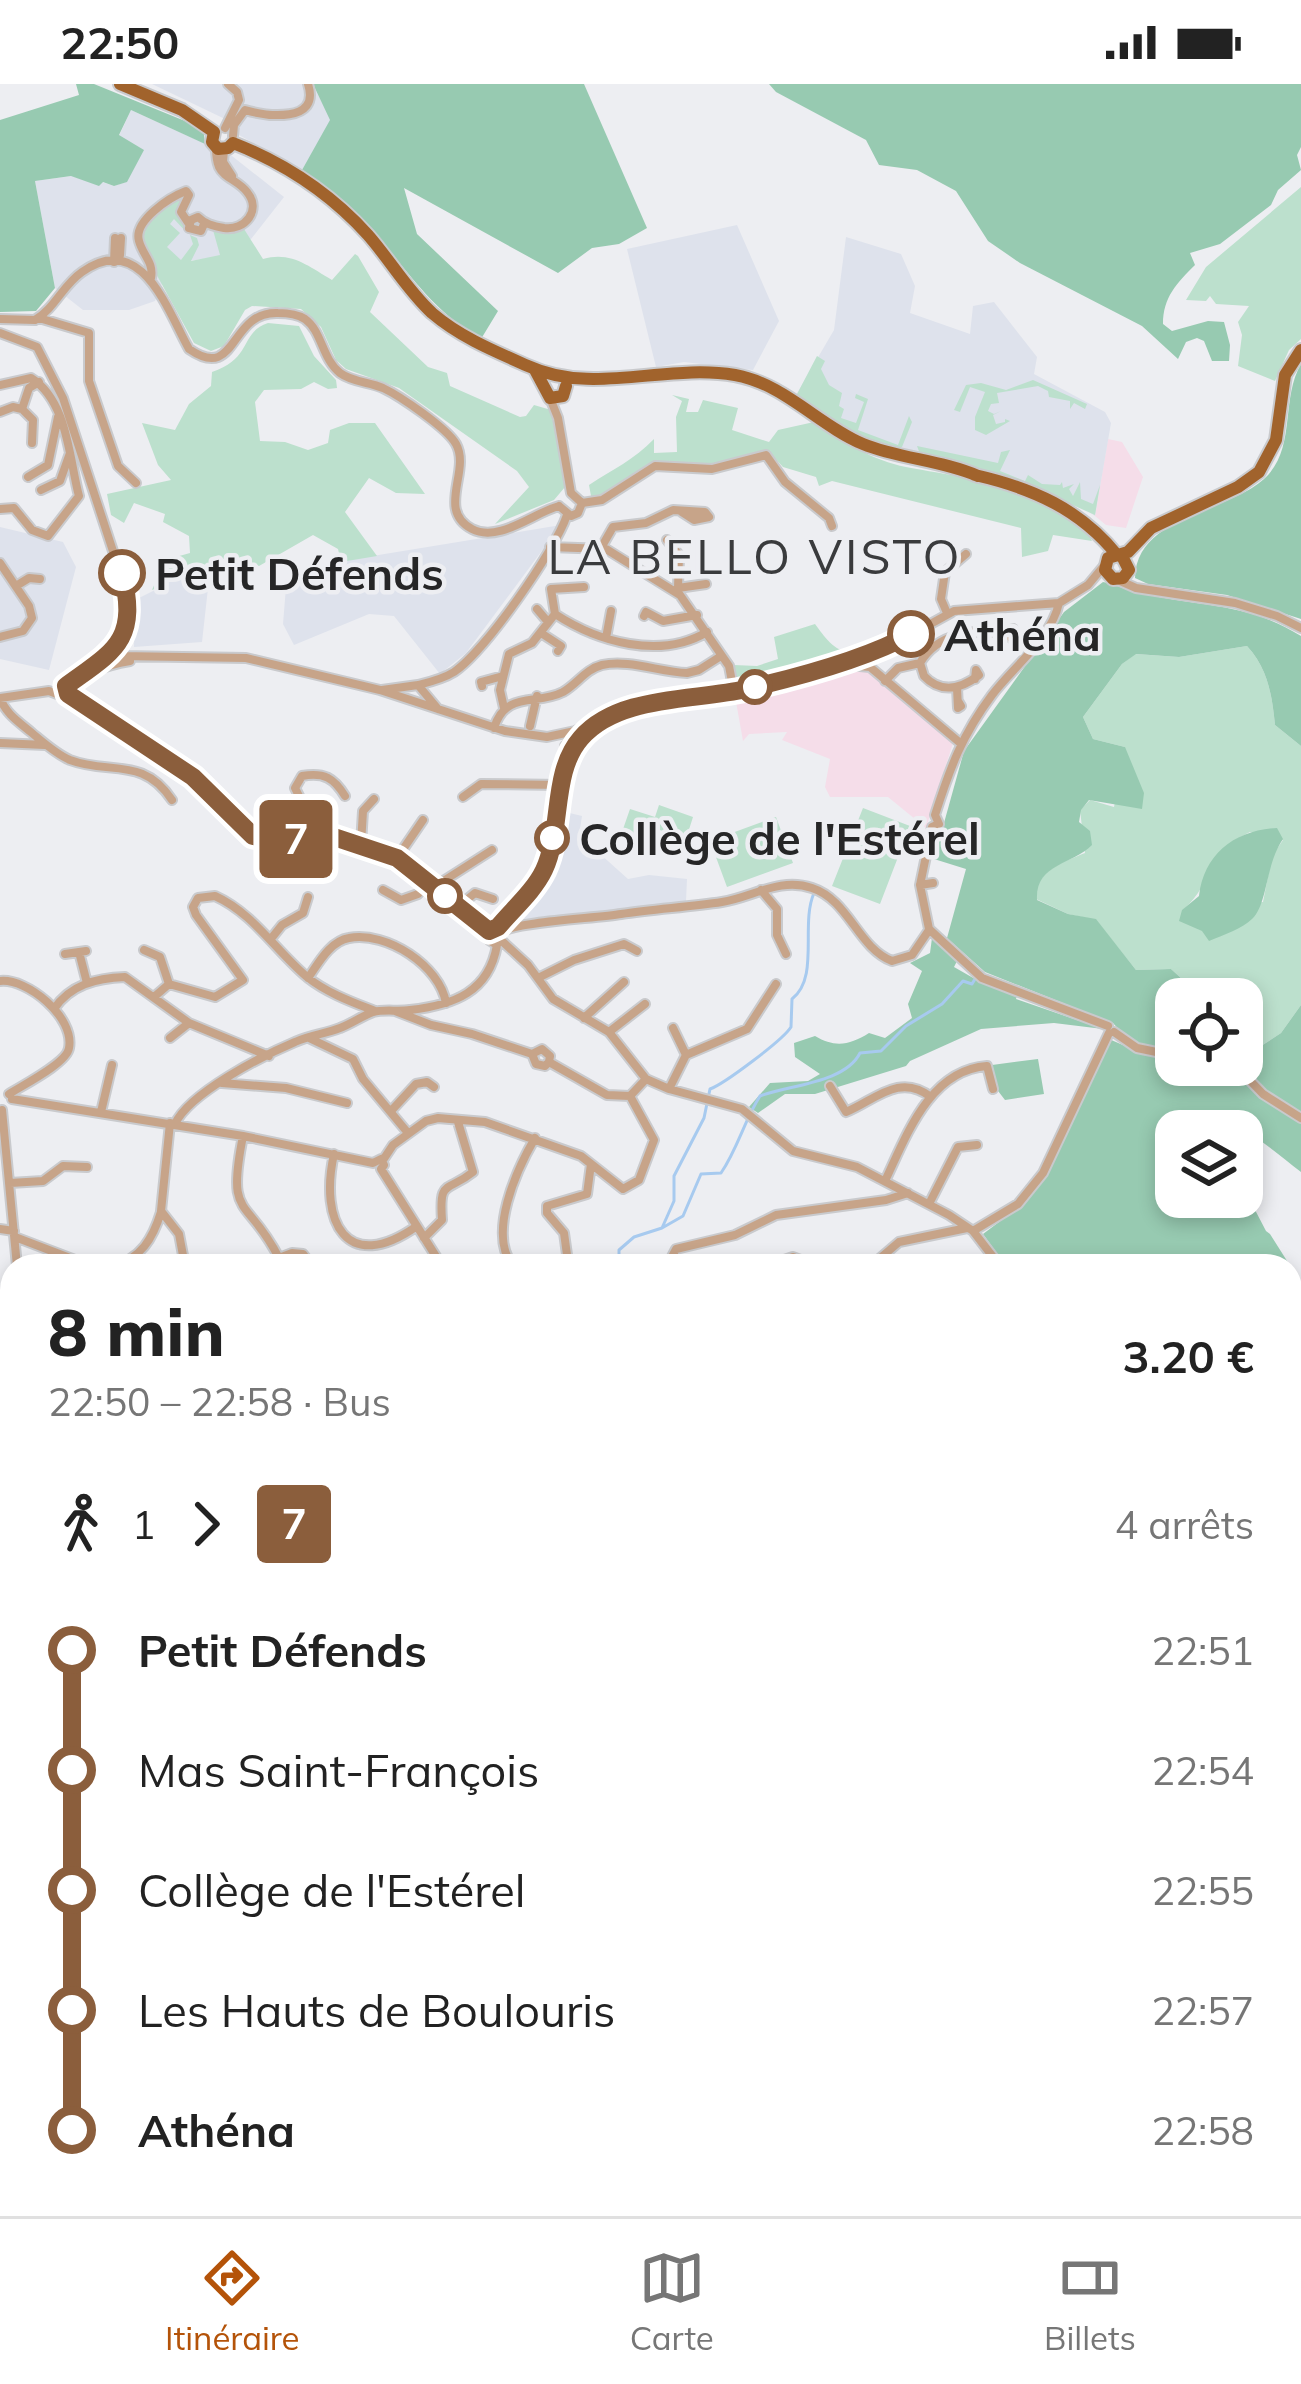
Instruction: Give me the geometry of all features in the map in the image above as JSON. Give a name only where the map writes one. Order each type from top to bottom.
[{"type":"main road","points":[[120,84],[182,110],[224,139],[284,168],[339,206],[412,292],[449,326],[534,369],[556,387],[580,381],[629,383],[691,375],[745,382],[769,390],[866,450],[1038,494],[1084,520],[1117,566],[1151,528],[1238,487],[1259,472],[1276,440],[1285,375],[1301,350]]},
{"type":"street","points":[[151,278],[152,264],[138,237],[140,227],[166,202],[187,191],[181,212],[189,224],[198,217],[204,224],[237,228],[249,218],[252,200],[218,164],[239,100],[228,84]]},
{"type":"street","points":[[224,139],[244,110],[275,117],[301,110],[311,94],[308,84]]},
{"type":"street","points":[[117,262],[118,238]]},
{"type":"street","points":[[0,320],[39,318],[82,272],[117,262],[134,266],[151,278],[189,349],[206,357],[230,350],[246,322],[256,315],[288,314],[305,319],[337,370],[387,390],[454,441],[460,458],[455,507],[469,527],[498,531],[559,506],[562,497],[571,493]]},
{"type":"street","points":[[39,318],[89,333],[89,381],[118,466],[136,483]]},
{"type":"street","points":[[0,333],[29,342],[41,352],[63,398],[126,591],[116,658]]},
{"type":"street","points":[[0,385],[31,378],[38,382],[58,415],[79,496],[48,536],[32,530],[14,508],[0,509]]},
{"type":"street","points":[[22,410],[29,388],[38,382]]},
{"type":"street","points":[[556,387],[571,493],[582,503]]},
{"type":"street","points":[[0,412],[14,406],[33,420],[32,443]]},
{"type":"street","points":[[28,477],[48,465],[58,415]]},
{"type":"street","points":[[41,490],[60,481],[70,452]]},
{"type":"street","points":[[582,503],[602,500],[655,466],[712,469],[766,455],[785,482],[829,518],[832,526]]},
{"type":"street","points":[[79,496],[95,494]]},
{"type":"street","points":[[567,515],[578,513],[582,503]]},
{"type":"street","points":[[559,506],[567,515]]},
{"type":"street","points":[[601,548],[613,527],[646,523],[665,512],[680,511]]},
{"type":"street","points":[[380,690],[434,681],[456,671],[550,547],[567,515]]},
{"type":"street","points":[[668,540],[679,555],[676,589]]},
{"type":"street","points":[[550,547],[601,548],[676,589],[729,666],[734,692]]},
{"type":"street","points":[[950,612],[941,594],[941,570],[966,554]]},
{"type":"street","points":[[0,563],[29,606],[30,623],[23,631],[0,638]]},
{"type":"street","points":[[839,664],[868,665],[885,649],[950,612],[1060,603],[1117,566],[1141,588],[1235,603],[1301,628]]},
{"type":"street","points":[[16,586],[28,578],[40,579]]},
{"type":"street","points":[[676,589],[706,584]]},
{"type":"street","points":[[494,728],[504,708],[500,690],[510,652],[532,643],[552,618],[551,589],[584,587]]},
{"type":"street","points":[[1060,603],[1047,628],[959,742],[935,815],[939,822],[932,827],[920,885],[929,929],[982,978],[1110,1030],[1137,1048],[1155,1052]]},
{"type":"street","points":[[1046,606],[1047,628]]},
{"type":"street","points":[[537,609],[589,635],[636,644],[678,646],[707,632]]},
{"type":"street","points":[[606,638],[610,610]]},
{"type":"street","points":[[644,616],[646,612],[663,621],[697,615]]},
{"type":"street","points":[[886,681],[898,668],[920,663],[928,650],[962,634],[1006,632]]},
{"type":"street","points":[[541,633],[561,646],[558,651]]},
{"type":"street","points":[[632,666],[636,644]]},
{"type":"street","points":[[172,800],[157,783],[122,766],[70,760],[11,716],[0,698],[64,690],[116,658],[236,656],[380,690],[494,728],[570,740],[625,710],[734,692],[885,649]]},
{"type":"street","points":[[863,653],[868,665],[959,742]]},
{"type":"street","points":[[863,653],[868,665]]},
{"type":"street","points":[[504,708],[565,691],[605,664],[687,673],[721,656]]},
{"type":"street","points":[[920,663],[928,681],[957,688],[975,679]]},
{"type":"street","points":[[482,686],[481,682],[503,676]]},
{"type":"street","points":[[419,704],[434,681]]},
{"type":"street","points":[[413,686],[440,710]]},
{"type":"street","points":[[406,700],[413,686]]},
{"type":"street","points":[[957,688],[958,701]]},
{"type":"street","points":[[64,690],[193,777],[244,831],[270,841],[334,837],[397,858],[498,935],[553,999],[609,1031],[646,1079],[742,1108],[793,1151],[815,1160],[848,1164],[929,1204],[971,1230],[990,1254]]},
{"type":"street","points":[[530,726],[537,696]]},
{"type":"street","points":[[169,984],[210,997],[232,990],[243,980],[193,907],[195,901],[214,896],[229,902],[308,978],[375,1011],[446,1004],[481,986],[491,968],[498,935],[545,868],[570,740]]},
{"type":"street","points":[[0,743],[46,745]]},
{"type":"street","points":[[289,840],[304,806],[296,788],[302,776],[335,780],[346,796]]},
{"type":"street","points":[[463,797],[481,784],[562,785]]},
{"type":"street","points":[[361,844],[363,811],[374,800]]},
{"type":"street","points":[[279,818],[298,820],[326,814]]},
{"type":"street","points":[[397,858],[422,820]]},
{"type":"street","points":[[383,890],[401,900],[418,894],[492,850]]},
{"type":"street","points":[[513,918],[586,920],[722,902],[796,884],[820,891],[846,913],[878,953],[892,961],[913,955],[929,929]]},
{"type":"street","points":[[920,885],[933,884]]},
{"type":"street","points":[[765,889],[779,915],[776,931],[786,954]]},
{"type":"street","points":[[458,907],[476,892],[493,899]]},
{"type":"street","points":[[270,940],[282,925],[303,913],[308,897]]},
{"type":"street","points":[[308,978],[332,947],[346,938],[366,938],[417,957],[438,979],[446,1004]]},
{"type":"street","points":[[538,978],[574,959],[623,944],[637,951]]},
{"type":"street","points":[[144,950],[160,957],[169,984]]},
{"type":"street","points":[[65,955],[83,951],[87,983]]},
{"type":"street","points":[[54,1010],[69,991],[124,977],[188,1023],[268,1056]]},
{"type":"street","points":[[0,981],[13,980],[54,1010],[68,1032],[66,1055],[7,1094],[1,1110],[16,1254]]},
{"type":"street","points":[[584,1018],[624,982]]},
{"type":"street","points":[[154,998],[169,984]]},
{"type":"street","points":[[669,1089],[686,1055],[747,1029],[776,984]]},
{"type":"street","points":[[609,1031],[645,1004]]},
{"type":"street","points":[[138,1254],[155,1232],[172,1124],[186,1108],[268,1056],[375,1011]]},
{"type":"street","points":[[395,1011],[532,1054],[536,1049],[547,1052],[549,1062],[607,1095],[631,1096]]},
{"type":"street","points":[[170,1038],[188,1023]]},
{"type":"street","points":[[673,1028],[686,1055]]},
{"type":"street","points":[[885,1254],[899,1242],[971,1230],[1018,1204],[1043,1173],[1110,1030]]},
{"type":"street","points":[[307,1037],[352,1060],[408,1133]]},
{"type":"street","points":[[884,1181],[931,1096],[948,1081],[982,1065],[987,1066],[993,1089]]},
{"type":"street","points":[[101,1112],[112,1066]]},
{"type":"street","points":[[631,1096],[646,1079]]},
{"type":"street","points":[[391,1111],[416,1084],[427,1082],[434,1087]]},
{"type":"street","points":[[221,1083],[286,1088],[347,1103]]},
{"type":"street","points":[[830,1086],[843,1112],[897,1087],[918,1088],[931,1096]]},
{"type":"street","points":[[1255,1086],[1301,1118]]},
{"type":"street","points":[[7,1094],[379,1164],[434,1254]]},
{"type":"street","points":[[379,1164],[393,1144],[438,1118],[484,1122],[591,1163],[623,1189],[639,1180],[654,1140],[631,1096]]},
{"type":"street","points":[[424,1238],[442,1220],[441,1192],[446,1185],[472,1172],[458,1122]]},
{"type":"street","points":[[243,1136],[236,1192],[241,1208],[272,1254]]},
{"type":"street","points":[[506,1254],[503,1230],[511,1186],[535,1138]]},
{"type":"street","points":[[929,1204],[958,1147],[977,1145]]},
{"type":"street","points":[[334,1154],[327,1186],[341,1230],[352,1244],[369,1249],[417,1226]]},
{"type":"street","points":[[569,1254],[564,1233],[547,1214],[547,1206],[587,1194],[591,1163]]},
{"type":"street","points":[[10,1184],[43,1181],[63,1166],[87,1167]]},
{"type":"street","points":[[673,1254],[676,1249],[735,1235],[776,1215],[908,1193]]},
{"type":"street","points":[[161,1210],[179,1234],[183,1254]]},
{"type":"street","points":[[0,1229],[62,1254]]},
{"type":"shaded area","points":[[152,84],[313,84],[331,120],[302,170],[237,134],[225,119]]},
{"type":"shaded area","points":[[131,110],[232,156],[284,197],[251,239],[217,257],[189,261],[164,279],[155,301],[129,310],[83,310],[55,288],[35,181],[72,176],[99,185],[126,182],[143,150],[119,136]]},
{"type":"shaded area","points":[[737,225],[779,321],[753,370],[684,362],[656,367],[627,249]]},
{"type":"shaded area","points":[[846,237],[901,254],[915,286],[910,313],[970,334],[973,306],[994,302],[1037,357],[1034,374],[1105,412],[1111,423],[1095,516],[1076,503],[1009,478],[877,444],[796,395],[834,330]]},
{"type":"shaded area","points":[[1108,439],[1122,442],[1143,477],[1126,528],[1106,525],[1095,516]]},
{"type":"shaded area","points":[[561,525],[466,653],[440,674],[394,616],[369,614],[294,645],[283,624],[286,587],[305,571]]},
{"type":"shaded area","points":[[0,527],[63,542],[76,567],[49,670],[0,659]]},
{"type":"shaded area","points":[[195,566],[208,588],[202,642],[134,647],[135,600],[167,584],[174,570]]},
{"type":"shaded area","points":[[849,667],[872,674],[953,743],[926,828],[888,797],[830,797],[825,787],[830,759],[782,740],[787,732],[749,734],[743,741],[735,696]]},
{"type":"shaded area","name":"Collège de l'Estérel","points":[[561,811],[582,816],[579,835],[628,879],[649,875],[687,879],[686,901],[521,921],[514,912],[551,866]]},
{"type":"green space","points":[[76,84],[94,84],[190,123],[204,134],[205,144],[131,110],[119,135],[144,150],[127,182],[99,186],[71,176],[35,181],[55,288],[36,311],[0,312],[0,120],[79,95]]},
{"type":"green space","points":[[313,84],[584,84],[647,228],[619,244],[592,248],[558,273],[404,188],[417,234],[498,311],[481,339],[441,310],[365,222],[302,170],[330,120]]},
{"type":"green space","points":[[769,84],[1301,84],[1297,155],[1301,170],[1278,190],[1271,205],[1220,244],[1190,253],[1195,265],[1168,298],[1163,324],[1172,331],[1208,321],[1224,322],[1229,361],[1212,361],[1204,341],[1197,338],[1186,342],[1178,359],[1142,326],[1020,263],[988,241],[956,191],[917,170],[879,165],[866,140]]},
{"type":"green space","points":[[1301,187],[1301,339],[1289,350],[1275,381],[1238,366],[1242,335],[1238,322],[1249,306],[1216,304],[1210,296],[1206,301],[1186,300],[1206,267]]},
{"type":"green space","points":[[185,195],[180,210],[188,234],[174,219],[170,224],[180,233],[167,247],[181,260],[193,244],[190,235],[199,245],[191,261],[220,255],[213,230],[244,229],[263,259],[291,258],[332,280],[358,256],[379,292],[370,312],[428,367],[447,373],[450,386],[520,417],[534,405],[551,410],[565,487],[554,500],[495,524],[529,487],[517,471],[399,388],[346,369],[336,360],[321,327],[301,309],[252,306],[224,346],[211,351],[194,343],[154,270],[140,229],[167,203]]},
{"type":"green space","points":[[268,323],[299,326],[337,388],[314,382],[301,389],[264,390],[255,402],[260,441],[285,442],[308,450],[328,443],[330,430],[349,423],[375,423],[425,494],[396,493],[369,478],[345,512],[377,556],[341,562],[338,549],[313,535],[259,566],[213,558],[208,588],[196,566],[174,570],[167,584],[152,590],[165,560],[190,553],[189,536],[163,522],[165,514],[134,503],[124,523],[111,515],[107,494],[171,480],[158,465],[142,423],[175,430],[189,404],[211,386],[212,372],[241,353],[253,333]]},
{"type":"green space","points":[[817,356],[825,361],[821,369],[829,385],[842,393],[841,418],[856,423],[864,402],[856,394],[868,399],[858,430],[898,445],[909,416],[912,422],[902,447],[860,438],[796,396]]},
{"type":"green space","points":[[1301,364],[1301,619],[1227,595],[1135,578],[1139,557],[1166,528],[1248,490],[1274,467]]},
{"type":"green space","points":[[1033,380],[1087,404],[1085,409],[1074,403],[1070,409],[1070,401],[1049,397],[1038,386],[997,393],[999,403],[991,404],[988,411],[1001,411],[993,415],[996,424],[1010,421],[986,435],[975,430],[985,392],[970,387],[960,412],[954,410],[966,385],[981,383],[1006,390]]},
{"type":"green space","points":[[672,395],[689,399],[686,412],[698,412],[703,400],[738,408],[732,430],[769,442],[778,430],[814,422],[882,460],[1035,496],[1079,523],[1092,541],[1053,535],[1048,551],[1022,557],[1021,528],[832,481],[819,486],[816,477],[783,467],[768,451],[715,465],[650,463],[599,497],[591,496],[589,485],[654,439],[654,453],[677,452],[676,417],[682,401]]},
{"type":"green space","points":[[917,446],[998,463],[1001,452],[1010,450],[1000,471],[1025,481],[1028,475],[1042,484],[1062,482],[1063,488],[1074,484],[1069,489],[1073,496],[1080,482],[1081,499],[1093,504],[1100,485],[1095,515],[1021,482],[920,454]]},
{"type":"green space","points":[[1103,582],[1242,611],[1301,636],[1301,746],[1275,725],[1268,683],[1247,646],[1179,657],[1136,654],[1122,664],[1083,717],[1093,739],[1125,747],[1144,793],[1142,809],[1089,800],[1079,822],[1090,831],[1092,845],[1048,872],[1037,900],[1068,914],[1096,919],[1136,970],[1171,969],[1181,978],[1155,978],[1155,1086],[1263,1086],[1263,1045],[1281,1033],[1301,1005],[1301,1172],[1263,1143],[1263,1110],[1155,1110],[1155,1218],[1259,1218],[1283,1254],[997,1254],[983,1234],[1023,1204],[1044,1178],[1109,1039],[1139,1052],[1113,1023],[985,972],[947,938],[966,869],[934,859],[964,751],[1064,612]]},
{"type":"green space","points":[[815,624],[835,647],[852,652],[738,683],[734,665],[757,666],[778,659],[774,637]]},
{"type":"green space","points":[[1247,646],[1268,683],[1275,725],[1301,746],[1301,1005],[1281,1033],[1263,1045],[1263,978],[1181,978],[1171,969],[1136,970],[1096,920],[1036,899],[1045,874],[1085,853],[1080,810],[1090,800],[1114,807],[1125,747],[1093,739],[1083,717],[1122,664],[1135,654],[1179,657]],"holes":[[[1250,832],[1283,840],[1272,856],[1263,902],[1183,910],[1215,860],[1233,842]]]},
{"type":"green space","points":[[659,805],[693,817],[686,839],[651,827],[646,840],[622,832],[630,809],[655,817]]},
{"type":"green space","points":[[863,808],[910,826],[880,904],[832,886]]},
{"type":"green space","points":[[776,817],[793,863],[727,887],[710,841]]},
{"type":"green space","points":[[1277,828],[1283,839],[1252,919],[1209,941],[1202,931],[1179,921],[1182,910],[1199,896],[1207,868],[1224,847],[1248,834]]},
{"type":"green space","points":[[932,938],[957,961],[954,967],[982,983],[1103,1029],[1054,1023],[981,1029],[906,1066],[815,1094],[785,1094],[758,1113],[749,1107],[770,1083],[808,1081],[820,1074],[795,1057],[794,1043],[815,1036],[842,1044],[869,1033],[885,1038],[912,1018],[908,1004],[922,971],[910,963],[930,953]]},
{"type":"green space","points":[[1038,1059],[1044,1094],[1005,1100],[995,1087],[992,1065]]},
{"type":"waterway","points":[[619,1254],[634,1237],[662,1228],[674,1201],[674,1176],[704,1118],[710,1089],[753,1061],[791,1027],[792,999],[808,964],[814,893]]},
{"type":"waterway","points":[[662,1228],[683,1216],[701,1174],[721,1173],[760,1096],[829,1077],[853,1063],[860,1053],[881,1051],[906,1026],[942,1004],[963,981],[972,984],[975,979]]},
{"type":"bus line","name":"7","points":[[122,573],[128,602],[123,631],[110,656],[66,686],[68,694],[193,777],[244,831],[270,841],[334,837],[397,858],[489,931],[498,927],[545,868],[566,763],[577,741],[594,724],[625,710],[734,692],[839,664],[862,652],[885,649],[911,634]]},
{"type":"place","name":"Petit Défends","points":[[122,573]]},
{"type":"place","name":"Athéna","points":[[911,634]]},
{"type":"place","name":"Collège de l'Estérel","points":[[552,838]]},
{"type":"district","name":"LA BELLO VISTO","points":[[755,556]]}]
